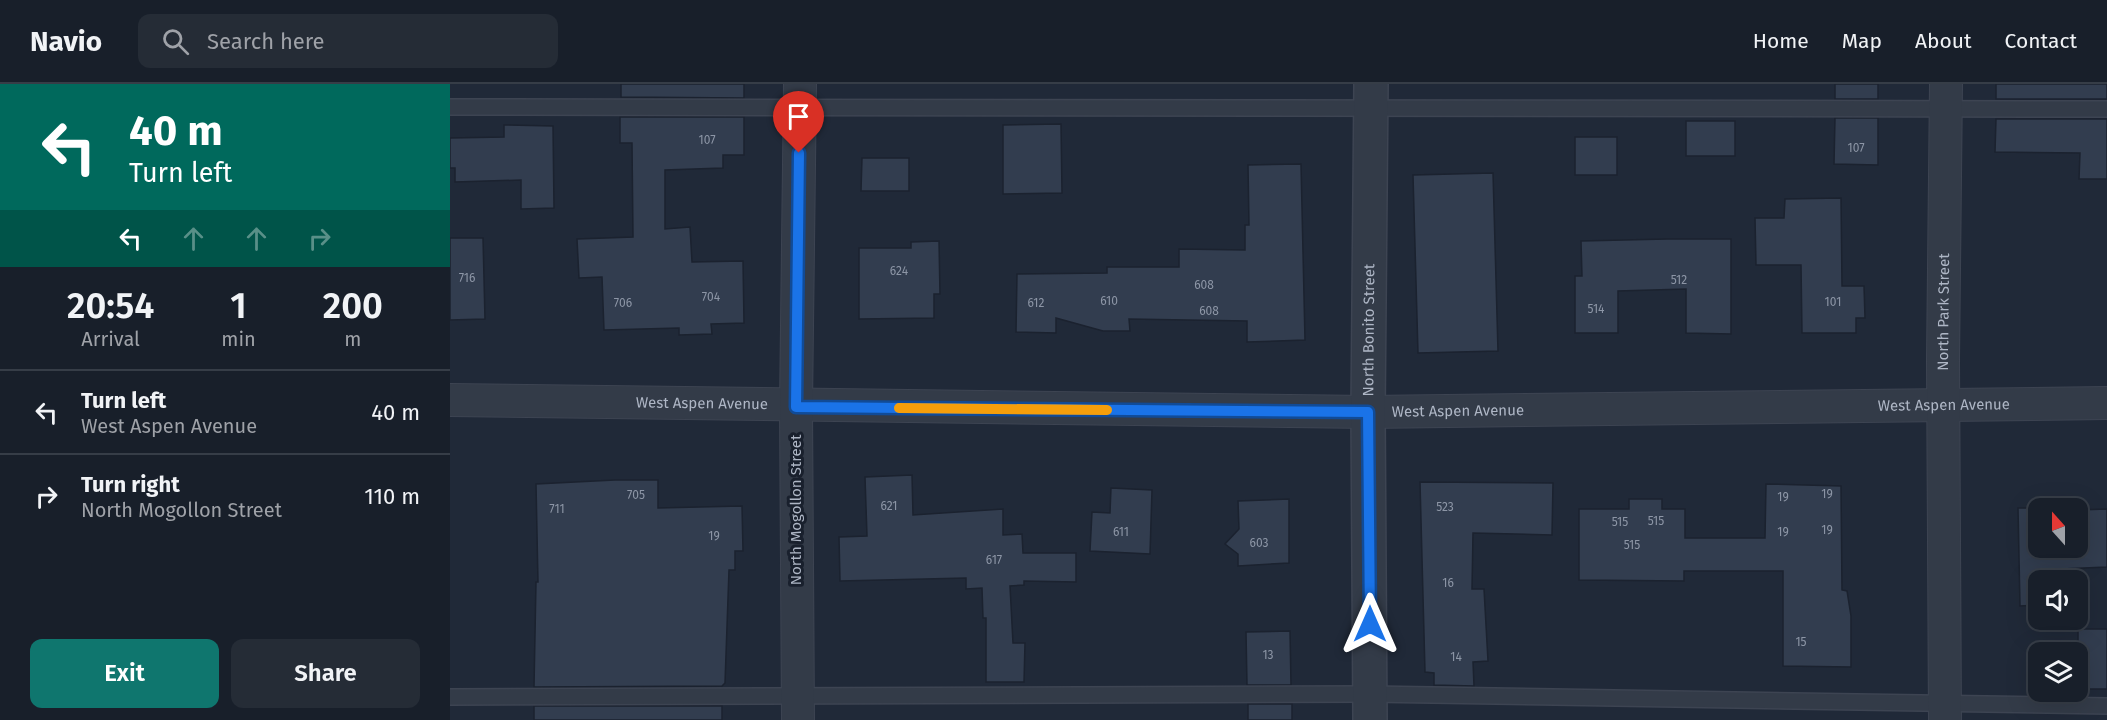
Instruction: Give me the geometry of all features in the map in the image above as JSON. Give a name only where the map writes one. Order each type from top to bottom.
[{"type":"street","name":"North Mogollon Street","points":[[797,708],[796,407],[800,95]]},
{"type":"street","name":"North Bonito Street","points":[[1370,707],[1368,412],[1371,95]]},
{"type":"street","name":"North Park Street","points":[[1945,712],[1943,404],[1946,96]]},
{"type":"street","name":"West Aspen Avenue","points":[[450,400],[796,407],[1368,412],[2107,404]]},
{"type":"lane","points":[[450,107],[800,95],[1371,95],[1946,96],[2107,109]]},
{"type":"lane","points":[[450,697],[797,708],[1370,707],[1945,712],[2107,705]]},
{"type":"building","points":[[621,84],[744,84],[744,98],[621,97]]},
{"type":"building","points":[[1835,84],[1878,84],[1878,99],[1835,99]]},
{"type":"building","points":[[1996,84],[2107,84],[2107,99],[1996,99]]},
{"type":"building","points":[[620,117],[744,117],[744,155],[723,155],[723,168],[665,170],[665,229],[690,227],[692,262],[743,261],[744,323],[711,324],[712,334],[679,335],[679,328],[604,330],[602,277],[579,278],[577,239],[633,237],[632,143],[620,143]]},
{"type":"building","points":[[1835,118],[1878,118],[1878,165],[1834,164]]},
{"type":"building","points":[[1996,119],[2107,119],[2107,179],[2079,179],[2080,153],[1995,152]]},
{"type":"building","points":[[1686,121],[1735,121],[1735,156],[1686,156]]},
{"type":"building","points":[[1061,124],[1062,193],[1003,194],[1003,125]]},
{"type":"building","points":[[504,125],[553,126],[554,208],[521,209],[521,180],[455,182],[455,168],[450,168],[450,138],[504,137]]},
{"type":"building","points":[[1575,137],[1617,137],[1617,175],[1575,175]]},
{"type":"building","points":[[862,158],[909,158],[909,191],[861,191]]},
{"type":"building","points":[[1301,164],[1305,340],[1247,342],[1247,321],[1129,319],[1130,331],[1103,331],[1056,318],[1056,333],[1016,332],[1017,274],[1107,273],[1107,267],[1179,267],[1179,249],[1245,250],[1245,225],[1249,225],[1248,165]]},
{"type":"building","points":[[1493,173],[1498,351],[1418,353],[1413,175]]},
{"type":"building","points":[[1841,198],[1842,286],[1864,286],[1865,318],[1856,318],[1856,333],[1802,333],[1801,265],[1756,265],[1755,218],[1784,218],[1785,199]]},
{"type":"building","points":[[450,238],[483,238],[485,319],[450,320]]},
{"type":"building","points":[[1731,239],[1731,334],[1686,333],[1686,289],[1618,291],[1618,333],[1575,333],[1575,276],[1582,276],[1581,241]]},
{"type":"building","points":[[939,241],[940,294],[934,294],[934,318],[859,319],[859,248],[911,248],[911,242]]},
{"type":"building","points":[[912,475],[913,515],[1003,509],[1003,535],[1022,534],[1023,553],[1076,553],[1076,582],[1024,581],[1024,585],[1010,586],[1013,643],[1025,643],[1024,682],[986,682],[986,618],[983,618],[982,588],[966,589],[966,578],[840,581],[839,537],[867,536],[865,477]]},
{"type":"building","points":[[658,480],[658,508],[742,506],[743,551],[735,551],[735,570],[729,570],[725,683],[722,686],[534,687],[536,582],[538,582],[536,484]]},
{"type":"building","points":[[1420,482],[1553,483],[1552,535],[1473,533],[1472,589],[1484,589],[1488,661],[1473,662],[1474,686],[1434,685],[1434,673],[1425,672]]},
{"type":"building","points":[[1766,484],[1841,486],[1842,590],[1847,591],[1851,616],[1851,667],[1783,666],[1783,571],[1684,571],[1684,581],[1579,580],[1579,509],[1629,509],[1629,499],[1662,499],[1662,509],[1685,509],[1685,538],[1765,538]]},
{"type":"building","points":[[1111,488],[1152,490],[1150,554],[1090,551],[1092,512],[1110,513]]},
{"type":"building","points":[[1289,499],[1289,563],[1238,566],[1238,554],[1225,544],[1239,529],[1238,501]]},
{"type":"building","points":[[2018,508],[2028,508],[2028,558],[2088,558],[2088,510],[2107,509],[2107,567],[2028,570],[2028,606],[2020,606]]},
{"type":"building","points":[[2107,629],[2107,689],[2088,689],[2088,642],[2078,642],[2078,630]]},
{"type":"building","points":[[1290,631],[1291,685],[1247,685],[1246,632]]},
{"type":"building","points":[[1248,704],[1292,704],[1292,720],[1248,720]]},
{"type":"building","points":[[534,706],[722,706],[722,720],[534,720]]},
{"type":"slow traffic","points":[[899,408],[1107,410]]},
{"type":"route","points":[[799,153],[796,407],[1368,412],[1370,624]]}]
